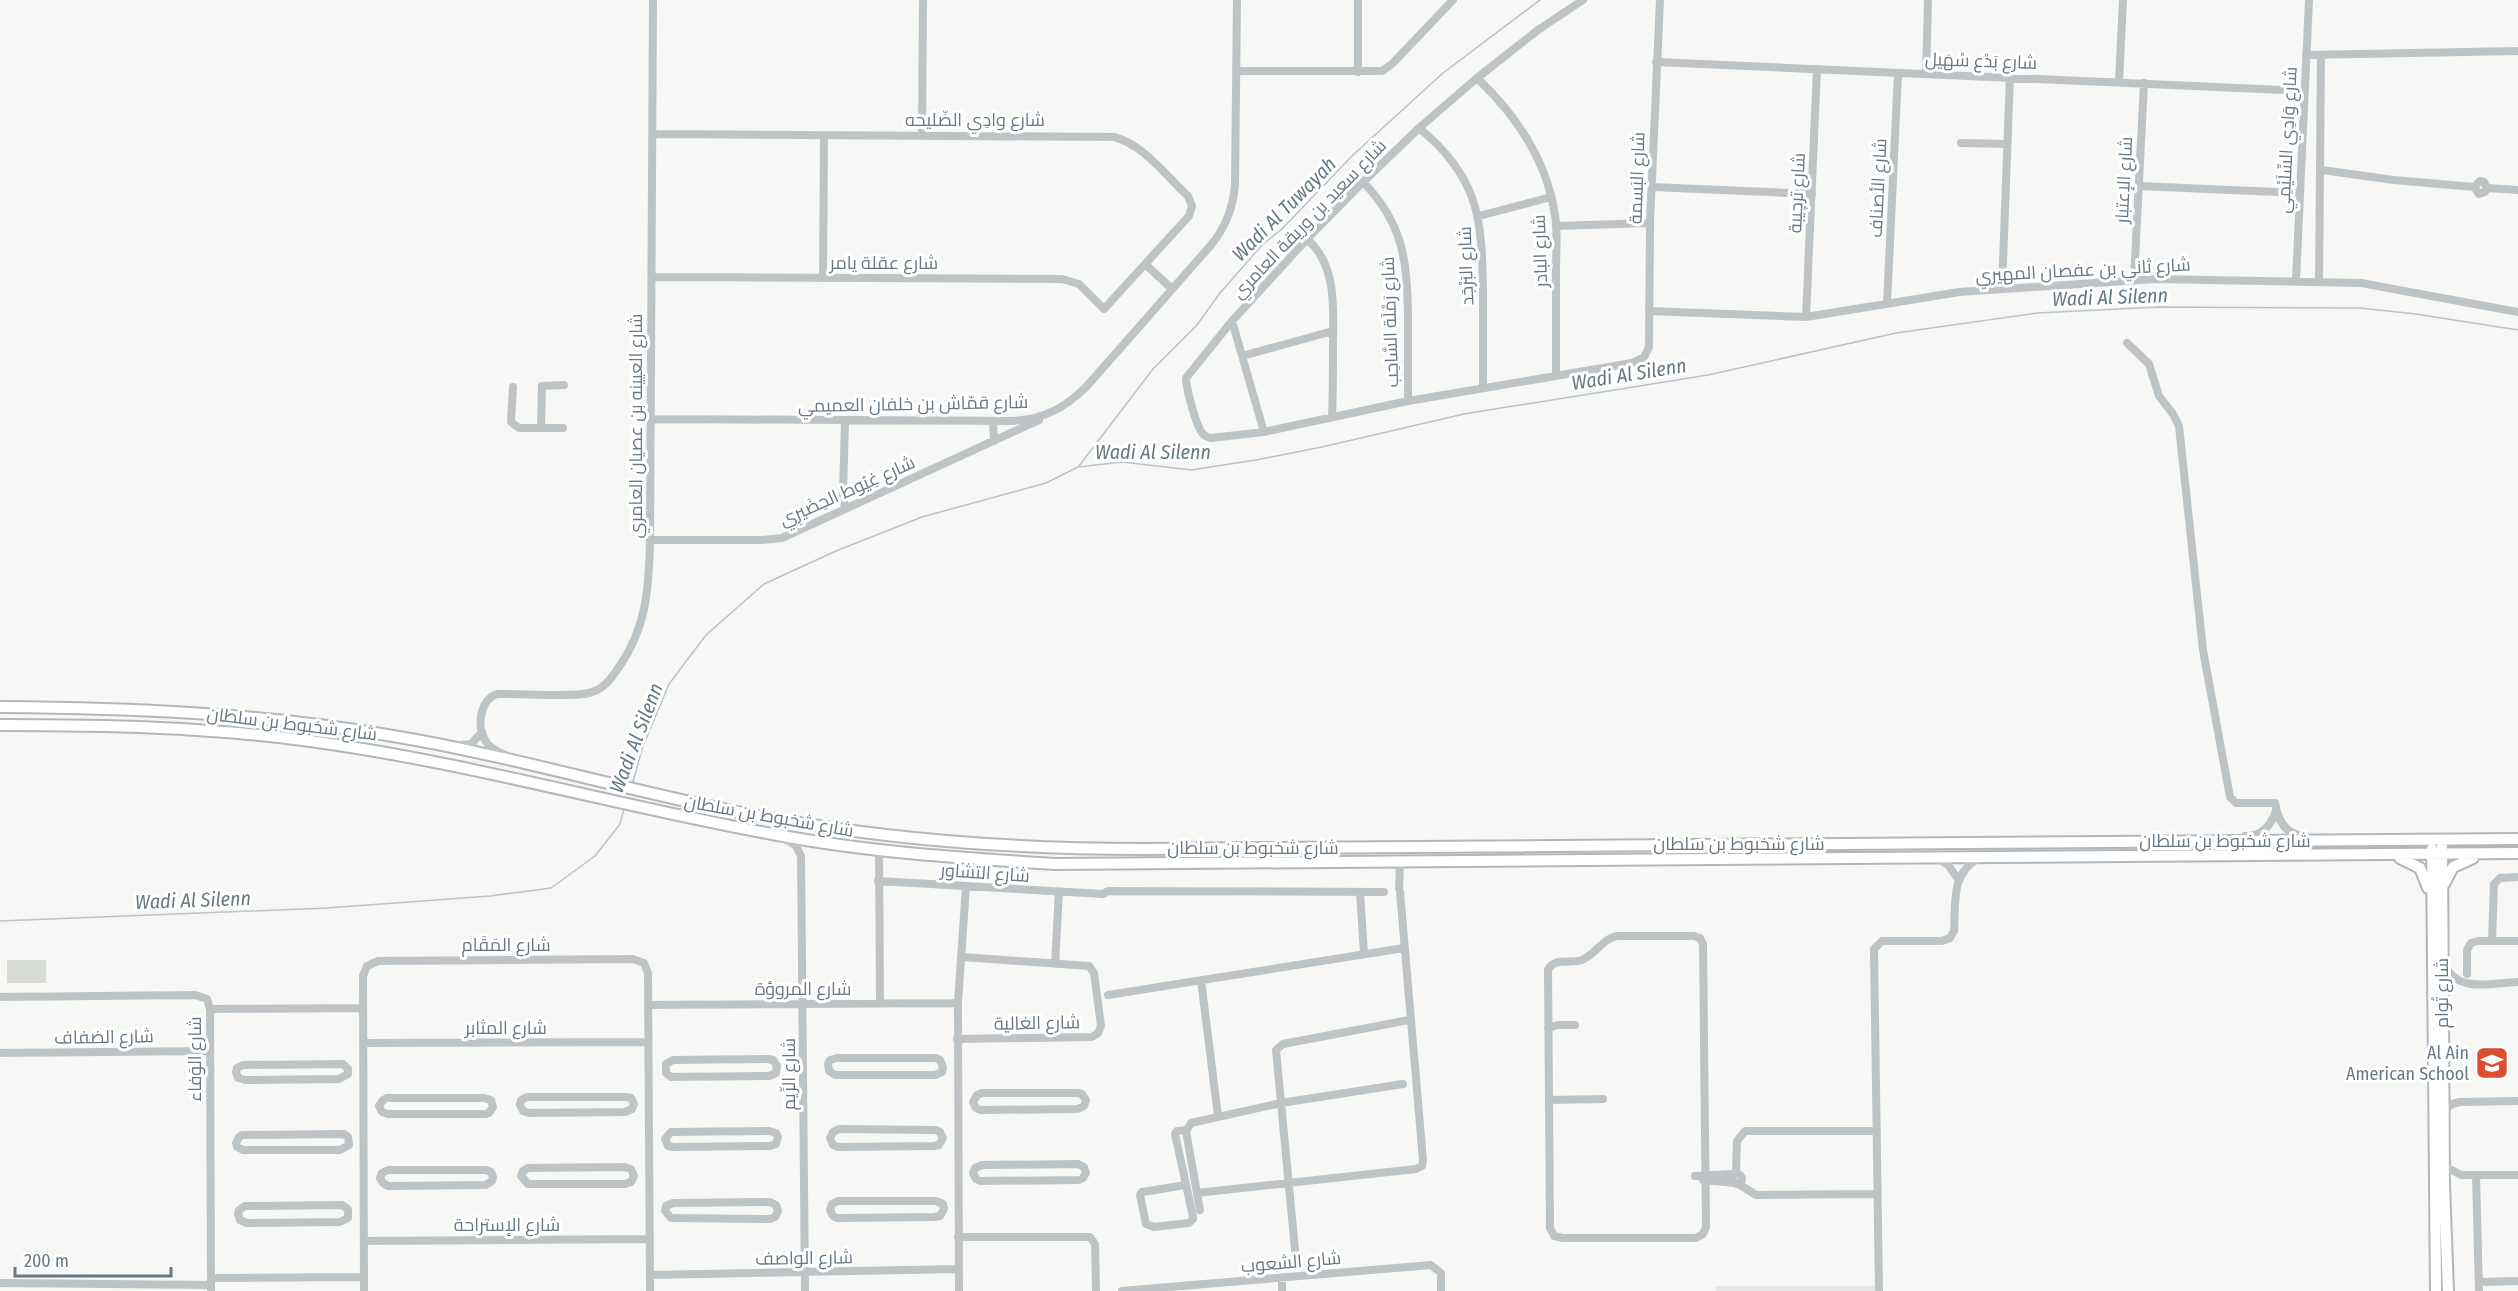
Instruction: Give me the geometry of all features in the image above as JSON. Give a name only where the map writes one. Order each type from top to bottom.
[{"type":"main road","name":"شارع شخبوط بن سلطان","points":[[0,707],[152,710],[238,715],[335,727],[442,745],[670,798],[833,828],[964,843],[1078,849],[2343,840],[2437,847],[2487,854],[2518,854]]},
{"type":"main road","name":"شارع شخبوط بن سلطان","points":[[0,725],[190,729],[309,741],[415,757],[666,812],[824,843],[963,859],[1055,864],[2391,855],[2437,847],[2518,839]]},
{"type":"main road","points":[[772,834],[767,828],[772,825],[800,830],[833,828]]},
{"type":"main road","points":[[2341,855],[2359,849],[2518,846]]},
{"type":"main road","points":[[2436,902],[2439,875],[2435,872],[2432,875],[2437,847]]},
{"type":"main road","name":"شارع تُوام","points":[[2436,1291],[2437,847]]},
{"type":"main road","points":[[2436,902],[2453,867],[2463,861],[2487,854]]},
{"type":"main road","points":[[2391,855],[2410,861],[2420,868],[2436,902]]},
{"type":"main road","name":"شارع تُوام","points":[[2436,902],[2442,955],[2444,1185],[2448,1291]]},
{"type":"street","name":"شارع العيينه بن عصيان العامري","points":[[482,732],[483,705],[493,695],[585,694],[597,690],[608,682],[629,652],[643,620],[648,595],[650,540],[653,0]]},
{"type":"street","points":[[922,136],[923,0]]},
{"type":"street","name":"شارع قمّاش بن خلفان العميمي","points":[[650,419],[993,421],[1026,420],[1063,407],[1079,394],[1218,237],[1230,212],[1235,185],[1237,0]]},
{"type":"street","points":[[1358,0],[1358,72]]},
{"type":"street","points":[[1236,70],[1378,72],[1389,67],[1453,0]]},
{"type":"street","name":"شارع سعيد بن وريقة العامري","points":[[1583,0],[1538,30],[1478,78],[1419,128],[1363,182],[1232,321],[1188,373],[1187,387],[1199,428],[1207,437],[1264,432],[1408,401],[1632,363],[1644,357]]},
{"type":"street","name":"شارع البَسمة","points":[[1644,357],[1649,347],[1650,223],[1660,0]]},
{"type":"street","points":[[1926,74],[1928,0]]},
{"type":"street","points":[[2119,82],[2123,0]]},
{"type":"street","name":"شارع وَادِي السِّلَيْمِي","points":[[2296,280],[2309,0]]},
{"type":"street","points":[[2306,55],[2518,51]]},
{"type":"street","points":[[2319,281],[2322,170],[2321,55]]},
{"type":"street","name":"شارع بَدْع سْهَيل","points":[[1656,62],[2305,91]]},
{"type":"street","name":"شارع ترچيبة","points":[[1806,317],[1817,69]]},
{"type":"street","name":"شارع الأصناف","points":[[1887,304],[1898,73]]},
{"type":"street","points":[[2001,288],[2010,77]]},
{"type":"street","name":"شارع البادر","points":[[1478,78],[1510,113],[1523,132],[1539,164],[1551,197],[1556,226],[1556,375]]},
{"type":"street","name":"شارع الإعتبار","points":[[2134,279],[2144,83]]},
{"type":"street","name":"شارع البَرْجَد","points":[[1419,128],[1443,150],[1463,176],[1479,216],[1482,242],[1483,388]]},
{"type":"street","name":"شارع وادِي الصِّليحه","points":[[653,134],[1105,136],[1120,138],[1132,144],[1188,196],[1192,206],[1189,216],[1104,309]]},
{"type":"street","points":[[823,278],[824,135]]},
{"type":"street","points":[[1961,143],[2007,144]]},
{"type":"street","points":[[2322,170],[2394,180],[2474,187],[2479,194],[2485,192],[2487,188],[2518,190]]},
{"type":"street","name":"شارع رَمْلَة السَّاحِب","points":[[1363,182],[1388,213],[1404,251],[1407,283],[1408,401]]},
{"type":"street","points":[[2139,186],[2300,193]]},
{"type":"street","points":[[1652,187],[1812,194]]},
{"type":"street","points":[[1479,216],[1551,197]]},
{"type":"street","points":[[1556,226],[1650,223]]},
{"type":"street","points":[[1307,239],[1324,260],[1331,285],[1332,417]]},
{"type":"street","points":[[1145,264],[1172,289]]},
{"type":"street","name":"شارع عقلة يامر","points":[[652,277],[1062,279],[1079,284],[1104,309]]},
{"type":"street","name":"شارع ثاني بن عفصان المهيري","points":[[1649,311],[1806,317],[1947,293],[2134,279],[2296,280],[2372,284],[2518,312]]},
{"type":"street","points":[[1232,321],[1264,432]]},
{"type":"street","points":[[1242,356],[1333,331]]},
{"type":"street","points":[[2127,343],[2149,364],[2159,396],[2179,426],[2203,650],[2230,797],[2236,803],[2275,803],[2282,825],[2294,834],[2343,840]]},
{"type":"street","points":[[541,428],[542,386],[564,385]]},
{"type":"street","points":[[513,387],[513,425],[519,428],[563,428]]},
{"type":"street","name":"شارع غِيُوط الحِضَيرِي","points":[[650,540],[771,540],[789,535],[1048,414]]},
{"type":"street","points":[[845,421],[843,495],[845,509]]},
{"type":"street","points":[[993,421],[994,441]]},
{"type":"street","points":[[843,495],[857,504]]},
{"type":"street","points":[[442,745],[471,744],[482,732],[490,747],[522,762]]},
{"type":"street","points":[[2205,841],[2220,837],[2250,836],[2261,833],[2270,824],[2276,811]]},
{"type":"street","points":[[772,834],[790,841],[796,846],[801,856],[809,846],[824,843]]},
{"type":"street","points":[[879,850],[880,1004]]},
{"type":"street","name":"شارع الرِّيم","points":[[801,856],[805,1291]]},
{"type":"street","points":[[1879,1291],[1874,949],[1879,942],[1885,941],[1942,941],[1950,938],[1954,931],[1958,879],[1966,867],[1979,858]]},
{"type":"street","points":[[1939,859],[1948,865],[1958,879]]},
{"type":"street","points":[[1197,1193],[1416,1169],[1422,1166],[1399,890],[1400,863]]},
{"type":"street","points":[[2492,941],[2494,884],[2500,878],[2518,877]]},
{"type":"street","name":"شارع التشاور","points":[[878,881],[1103,894],[1108,891],[1384,892]]},
{"type":"street","points":[[959,1291],[957,1039],[966,886]]},
{"type":"street","points":[[1054,964],[1059,892]]},
{"type":"street","points":[[1360,892],[1364,954]]},
{"type":"street","points":[[1617,936],[1694,936],[1700,939],[1703,947],[1706,1227],[1700,1236],[1557,1237],[1551,1231],[1549,1226],[1548,1028],[1548,970],[1553,963],[1585,958],[1606,940],[1617,936]]},
{"type":"street","points":[[2467,974],[2468,946],[2474,941],[2518,941]]},
{"type":"street","points":[[1108,995],[1404,948]]},
{"type":"street","points":[[2442,955],[2452,978],[2461,983],[2518,982]]},
{"type":"street","name":"شارع الغالية","points":[[957,1039],[1092,1037],[1096,1035],[1101,1026],[1094,970],[1086,965],[962,957]]},
{"type":"street","name":"شارع المَقَام","points":[[364,1291],[364,970],[369,964],[378,961],[637,960],[644,963],[648,970],[650,1291]]},
{"type":"street","points":[[1201,980],[1218,1116]]},
{"type":"street","name":"شارع الوَفاء","points":[[0,997],[195,995],[207,999],[210,1009],[211,1284]]},
{"type":"street","name":"شارع المروؤة","points":[[648,1005],[958,1003]]},
{"type":"street","points":[[210,1009],[363,1008]]},
{"type":"street","points":[[1296,1260],[1276,1052],[1281,1044],[1409,1020]]},
{"type":"street","points":[[1548,1028],[1558,1025],[1575,1025]]},
{"type":"street","name":"شارع المثابر","points":[[363,1043],[648,1042]]},
{"type":"street","name":"شارع الضفاف","points":[[0,1053],[209,1051]]},
{"type":"street","points":[[943,1067],[942,1062],[936,1058],[835,1058],[830,1060],[828,1067],[835,1075],[895,1075],[937,1074],[943,1067],[958,1066]]},
{"type":"street","points":[[895,1058],[895,1075]]},
{"type":"street","points":[[771,1059],[777,1066],[776,1073],[769,1076],[671,1077],[664,1069],[670,1060],[771,1059]]},
{"type":"street","points":[[711,1060],[712,1077]]},
{"type":"street","points":[[302,1064],[341,1064],[347,1067],[348,1071],[345,1078],[339,1079],[245,1080],[238,1078],[236,1072],[238,1066],[243,1065],[302,1064]]},
{"type":"street","points":[[302,1064],[302,1079]]},
{"type":"street","points":[[648,1069],[664,1069]]},
{"type":"street","points":[[348,1071],[363,1070]]},
{"type":"street","points":[[1186,1185],[1142,1192],[1140,1195],[1146,1224],[1154,1227],[1191,1222],[1193,1217],[1175,1133],[1186,1130],[1191,1123],[1281,1102],[1403,1084]]},
{"type":"street","points":[[958,1102],[973,1101],[979,1094],[1019,1093],[1080,1093],[1086,1100],[1084,1106],[1078,1109],[1019,1110],[980,1110],[976,1108],[973,1101]]},
{"type":"street","points":[[1019,1093],[1019,1110]]},
{"type":"street","points":[[2443,1094],[2464,1102]]},
{"type":"street","points":[[527,1097],[629,1097],[634,1104],[628,1112],[526,1113],[520,1105],[521,1100],[527,1097]]},
{"type":"street","points":[[587,1097],[587,1112]]},
{"type":"street","points":[[385,1098],[487,1098],[491,1100],[493,1107],[485,1114],[386,1114],[380,1106],[385,1098]]},
{"type":"street","points":[[426,1098],[426,1114]]},
{"type":"street","points":[[1549,1100],[1603,1099]]},
{"type":"street","points":[[2443,1112],[2452,1104],[2464,1102],[2518,1101]]},
{"type":"street","points":[[634,1104],[649,1104]]},
{"type":"street","points":[[364,1106],[380,1106]]},
{"type":"street","points":[[943,1138],[936,1130],[839,1129],[832,1132],[830,1138],[837,1147],[937,1146],[943,1138],[958,1137]]},
{"type":"street","points":[[896,1130],[896,1146]]},
{"type":"street","points":[[1186,1130],[1200,1210]]},
{"type":"street","points":[[1877,1131],[1749,1130],[1741,1134],[1737,1141],[1737,1176],[1747,1190],[1760,1195],[1878,1194]]},
{"type":"street","points":[[649,1140],[665,1139],[671,1132],[712,1131],[772,1131],[778,1137],[776,1144],[770,1146],[671,1147],[665,1139]]},
{"type":"street","points":[[712,1131],[712,1147]]},
{"type":"street","points":[[350,1142],[348,1137],[342,1134],[243,1134],[238,1137],[236,1143],[239,1149],[243,1150],[343,1150],[350,1142],[364,1142]]},
{"type":"street","points":[[302,1134],[302,1150]]},
{"type":"street","points":[[958,1174],[973,1173],[979,1165],[1022,1164],[1078,1164],[1084,1167],[1086,1173],[1079,1180],[1022,1181],[980,1181],[973,1173]]},
{"type":"street","points":[[1022,1164],[1022,1181]]},
{"type":"street","points":[[2444,1166],[2461,1175],[2518,1175]]},
{"type":"street","points":[[634,1176],[632,1171],[626,1168],[528,1168],[523,1171],[522,1176],[524,1182],[528,1184],[627,1184],[634,1176],[649,1175]]},
{"type":"street","points":[[587,1168],[587,1184]]},
{"type":"street","points":[[427,1170],[487,1170],[493,1177],[486,1185],[388,1186],[380,1178],[385,1171],[427,1170]]},
{"type":"street","points":[[427,1170],[427,1185]]},
{"type":"street","points":[[2444,1185],[2461,1175]]},
{"type":"street","points":[[1695,1178],[1737,1176]]},
{"type":"street","points":[[2476,1176],[2479,1291]]},
{"type":"street","points":[[365,1178],[380,1178]]},
{"type":"street","points":[[838,1201],[896,1201],[936,1201],[941,1202],[944,1209],[937,1217],[896,1218],[837,1218],[830,1210],[832,1204],[838,1201]]},
{"type":"street","points":[[896,1201],[896,1218]]},
{"type":"street","points":[[650,1211],[665,1211],[671,1218],[770,1218],[777,1215],[778,1211],[776,1205],[772,1203],[673,1203],[666,1206],[665,1211]]},
{"type":"street","points":[[713,1203],[713,1218]]},
{"type":"street","points":[[350,1213],[342,1205],[245,1206],[240,1208],[238,1214],[240,1220],[247,1223],[343,1221],[350,1213],[365,1213]]},
{"type":"street","points":[[303,1206],[303,1222]]},
{"type":"street","points":[[944,1209],[958,1209]]},
{"type":"street","points":[[958,1236],[1090,1237],[1095,1244],[1096,1291]]},
{"type":"street","name":"شارع الإستراحة","points":[[365,1241],[650,1239]]},
{"type":"street","name":"شارع الشعوب","points":[[1122,1291],[1431,1265],[1441,1273],[1441,1291]]},
{"type":"street","name":"شارع الواصف","points":[[650,1275],[804,1274],[958,1269]]},
{"type":"street","points":[[0,1285],[211,1284],[364,1277]]},
{"type":"street","points":[[1282,1278],[1282,1291]]},
{"type":"street","points":[[2479,1282],[2518,1281]]},
{"type":"shaded area","points":[[7,960],[46,960],[46,983],[7,983]]},
{"type":"shaded area","points":[[1716,1286],[1875,1286],[1875,1291],[1716,1291]]},
{"type":"waterway","name":"Wadi Al Tuwayah","points":[[1079,466],[1153,369],[1197,325],[1220,293],[1263,244],[1281,230],[1353,155],[1443,73],[1540,0]]},
{"type":"waterway","name":"Wadi Al Silenn","points":[[632,785],[643,746],[669,684],[706,635],[764,584],[836,551],[922,517],[1046,483],[1078,467],[1122,462],[1191,470],[1256,460],[1464,414],[1708,375],[1896,333],[2037,313],[2159,307],[2360,308],[2518,330]]},
{"type":"waterway","name":"Wadi Al Silenn","points":[[0,921],[327,908],[490,896],[551,888],[595,856],[620,824],[624,809]]},
{"type":"place","name":"Al Ain American School","points":[[2492,1063]]}]
